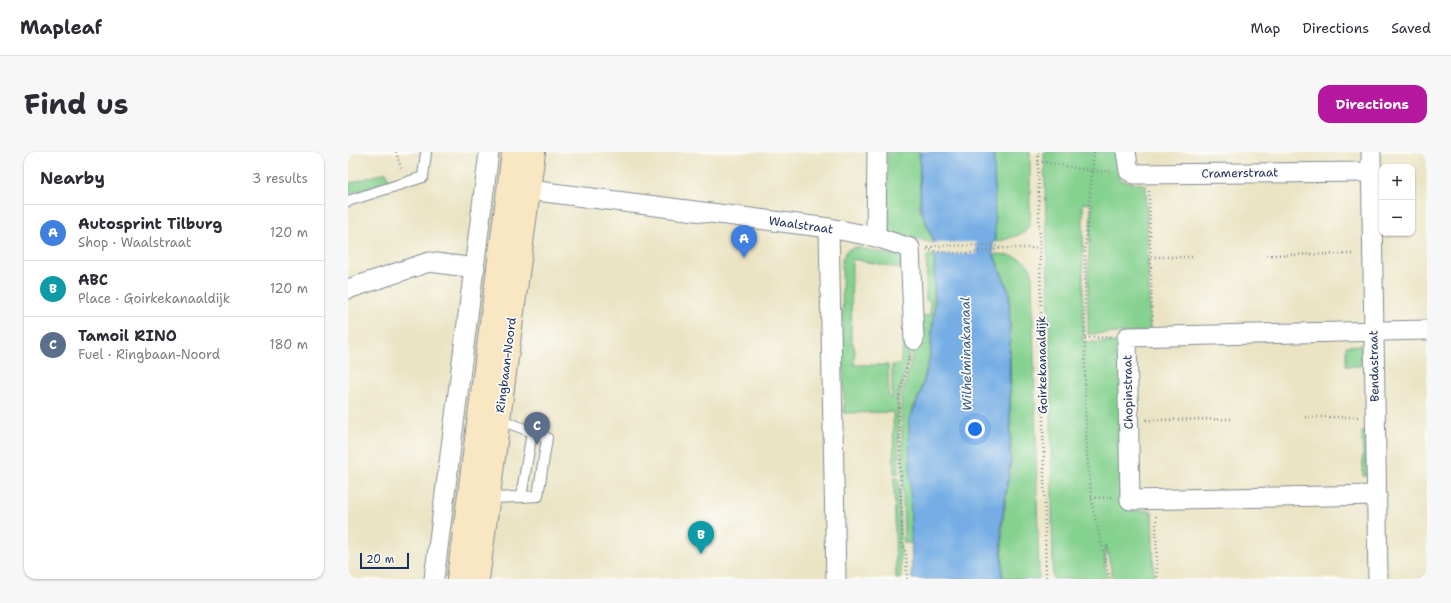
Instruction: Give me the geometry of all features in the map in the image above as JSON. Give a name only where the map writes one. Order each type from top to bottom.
[{"type":"main road","name":"Ringbaan-Noord","points":[[458,579],[513,152]]},
{"type":"main road","name":"Ringbaan-Noord","points":[[478,579],[534,152]]},
{"type":"street","points":[[434,579],[489,152]]},
{"type":"street","points":[[876,237],[877,152]]},
{"type":"street","points":[[1126,152],[1129,171]]},
{"type":"street","name":"Bendastraat","points":[[1370,152],[1378,579]]},
{"type":"street","name":"Cramerstraat","points":[[1129,171],[1135,174],[1371,172]]},
{"type":"street","name":"Waalstraat","points":[[528,190],[829,228],[876,237],[910,248],[914,340]]},
{"type":"street","points":[[829,228],[836,579]]},
{"type":"street","points":[[348,289],[429,262],[475,268]]},
{"type":"street","name":"Chopinstraat","points":[[1130,497],[1127,337],[1427,330]]},
{"type":"street","points":[[1130,497],[1130,500],[1377,495]]},
{"type":"lane","points":[[348,201],[423,177],[426,152]]},
{"type":"lane","points":[[488,498],[538,496],[547,438],[499,419]]},
{"type":"lane","points":[[521,497],[532,432]]},
{"type":"path","points":[[396,152],[406,183]]},
{"type":"path","name":"Goirkekanaaldijk","points":[[1038,152],[1038,248],[1042,348],[1046,579]]},
{"type":"path","points":[[1094,152],[1085,249],[1084,398],[1091,498],[1110,579]]},
{"type":"path","points":[[1038,161],[1092,170],[1116,172],[1129,171]]},
{"type":"path","points":[[1149,174],[1152,336]]},
{"type":"path","points":[[1001,248],[993,244],[934,246],[926,249],[934,252],[993,251],[1001,248],[1038,248]]},
{"type":"path","points":[[1267,255],[1372,253]]},
{"type":"path","points":[[1151,257],[1194,256]]},
{"type":"path","points":[[1085,338],[1127,337]]},
{"type":"path","points":[[906,579],[906,552],[902,544],[899,398],[914,340]]},
{"type":"path","points":[[1305,417],[1375,417]]},
{"type":"path","points":[[1128,420],[1234,419]]},
{"type":"path","points":[[1091,498],[1130,497]]},
{"type":"path","points":[[1156,499],[1157,579]]},
{"type":"green space","points":[[887,152],[919,152],[920,210],[934,243],[892,234],[889,231]]},
{"type":"green space","points":[[994,152],[1030,152],[1030,224],[1024,233],[998,242],[995,241]]},
{"type":"green space","points":[[1044,152],[1120,152],[1120,180],[1146,185],[1150,332],[1088,334],[1088,268],[1092,204],[1083,203],[1083,342],[1125,342],[1127,505],[1133,511],[1152,511],[1154,579],[1113,579],[1106,545],[1105,565],[1107,579],[1053,579],[1050,350]]},
{"type":"green space","points":[[386,172],[389,180],[398,177],[398,179],[348,194],[348,184]]},
{"type":"green space","points":[[855,247],[904,257],[903,269],[852,259],[851,338],[855,350],[854,365],[888,365],[889,398],[892,398],[892,365],[900,365],[903,345],[909,344],[908,361],[898,398],[899,473],[894,473],[893,412],[844,413],[842,260],[846,251]]},
{"type":"green space","points":[[994,254],[1011,256],[1022,260],[1027,264],[1032,273],[1039,579],[1003,579],[1002,527],[1011,462],[1010,292]]},
{"type":"green space","points":[[934,255],[934,307],[930,353],[920,393],[909,418],[912,543],[904,543],[901,397],[911,362],[912,349],[918,349],[918,317],[930,315],[930,301],[926,300],[927,256]]},
{"type":"green space","points":[[1361,345],[1361,366],[1346,366],[1346,346]]},
{"type":"green space","points":[[1362,431],[1366,431],[1367,476],[1363,476]]},
{"type":"green space","points":[[894,478],[899,478],[901,579],[896,579]]},
{"type":"water","name":"Wilhelminakanaal","points":[[920,152],[994,152],[995,242],[993,242],[993,254],[1009,293],[1010,462],[1001,526],[1002,579],[912,579],[909,421],[921,393],[930,359],[935,307],[935,243],[921,209]]},
{"type":"pier","points":[[976,242],[976,254],[934,255],[934,243]]},
{"type":"place","name":"Autosprint Tilburg","points":[[744,258]]},
{"type":"place","name":"Tamoil RINO","points":[[537,445]]},
{"type":"place","name":"ABC","points":[[701,554]]}]
